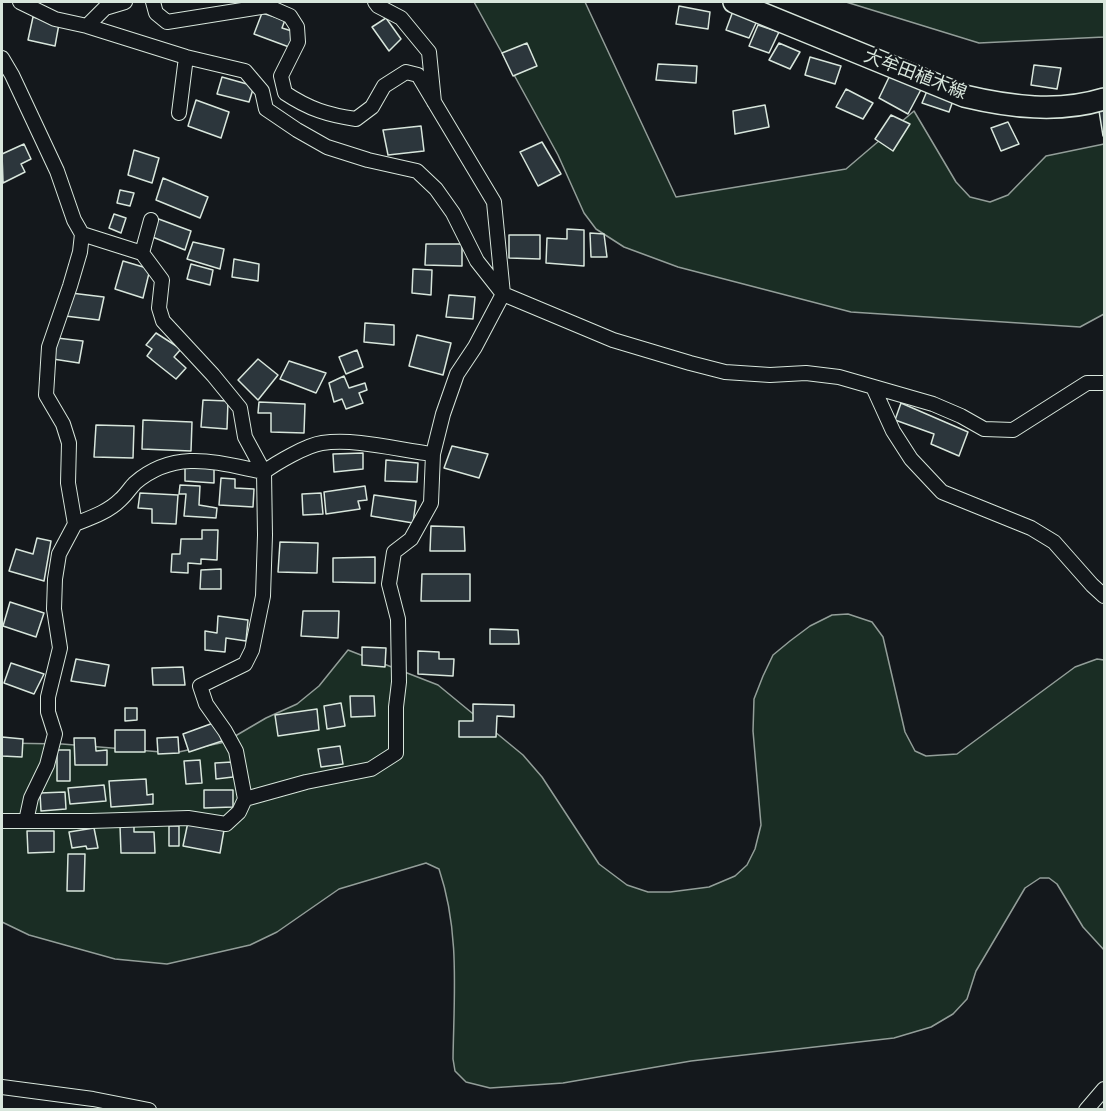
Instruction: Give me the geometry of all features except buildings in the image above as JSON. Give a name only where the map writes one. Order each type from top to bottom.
[{"type":"main road","name":"大牟田植木線","points":[[735,2],[964,96],[993,103],[1030,107],[1088,104],[1104,99]]},
{"type":"street","points":[[20,2],[55,20],[87,26],[186,57],[246,71],[262,92],[266,109],[297,130],[327,147],[368,160],[417,171],[436,189],[453,213],[477,261],[503,294],[613,340],[725,372],[770,375],[806,373],[839,377],[933,404],[984,429],[1013,430],[1087,383],[1104,383]]},
{"type":"street","points":[[87,26],[105,8],[125,2]]},
{"type":"street","points":[[2,821],[188,818],[226,824],[238,812],[246,799],[306,782],[371,770],[396,753],[395,718],[399,682],[398,619],[388,584],[394,552],[411,539],[431,503],[433,454],[443,414],[457,374],[475,347],[503,294],[494,202],[417,75],[406,72],[384,86],[372,108],[356,119],[337,116],[306,107],[285,93],[281,76],[298,42],[297,27],[290,16],[267,6],[167,22],[156,13],[153,2]]},
{"type":"street","points":[[375,2],[378,6],[401,18],[429,52],[434,104]]},
{"type":"street","points":[[179,112],[186,57]]},
{"type":"street","points":[[2,58],[57,171],[82,234],[80,252],[49,346],[46,395],[63,424],[69,443],[68,483],[75,524]]},
{"type":"street","points":[[142,254],[151,220]]},
{"type":"street","points":[[82,234],[142,254],[162,280],[159,308],[163,321],[240,408],[245,436],[264,472],[263,596],[252,650],[245,663],[200,686],[206,704],[236,751],[246,799]]},
{"type":"street","points":[[873,387],[892,431],[911,459],[942,492],[1031,528],[1054,542],[1104,596]]},
{"type":"street","points":[[26,821],[31,798],[47,765],[55,734],[48,712],[48,697],[60,648],[54,609],[55,579],[58,554],[75,524],[98,515],[119,502],[135,483],[178,460],[204,460],[264,472],[276,463],[321,443],[352,443],[433,454]]},
{"type":"street","points":[[2,1087],[93,1099],[148,1110]]},
{"type":"street","points":[[1086,1110],[1104,1089]]},
{"type":"green space","points":[[474,2],[585,2],[676,197],[846,169],[914,111],[956,182],[970,197],[990,202],[1008,195],[1046,156],[1104,144],[1104,314],[1080,327],[851,312],[678,267],[624,247],[596,229],[584,213],[558,155]]},
{"type":"green space","points":[[846,2],[1104,2],[1104,37],[979,43]]},
{"type":"green space","points":[[848,614],[872,622],[883,637],[905,732],[915,751],[926,756],[957,754],[1075,667],[1097,659],[1104,660],[1104,950],[1083,927],[1057,884],[1049,878],[1040,878],[1025,888],[976,971],[967,999],[953,1014],[931,1027],[894,1038],[691,1061],[563,1083],[490,1088],[466,1082],[455,1071],[453,1059],[455,987],[450,916],[439,869],[426,863],[339,889],[277,932],[250,945],[167,964],[115,959],[29,935],[2,922],[2,743],[62,744],[174,753],[225,742],[266,718],[297,704],[319,686],[348,650],[438,685],[523,755],[542,777],[599,864],[627,885],[648,892],[709,887],[735,876],[747,865],[755,849],[761,825],[753,731],[754,699],[773,655],[810,626],[832,615]]}]
